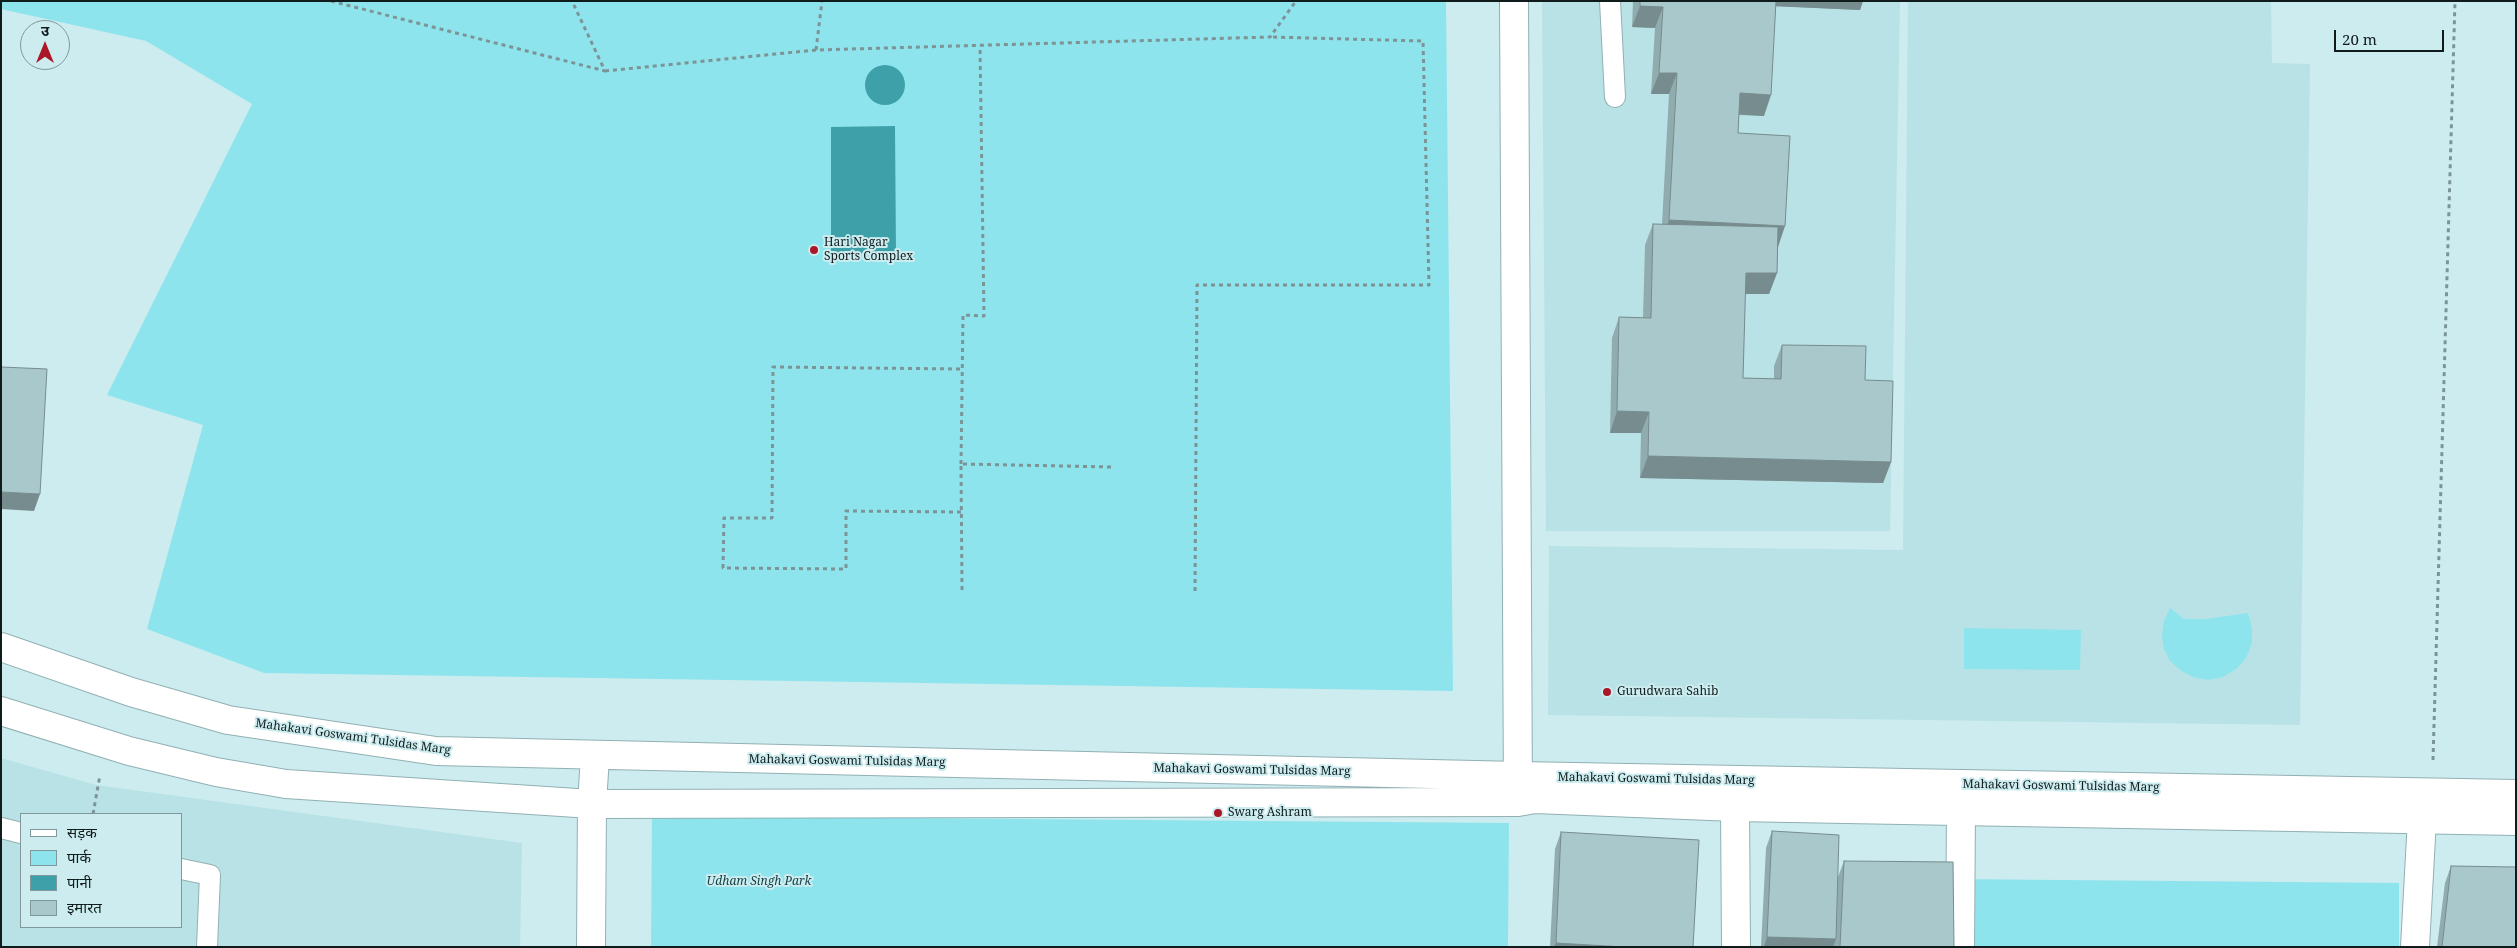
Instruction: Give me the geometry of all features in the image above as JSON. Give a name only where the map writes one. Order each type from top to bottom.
[{"type":"street","points":[[1514,1],[1518,789]]},
{"type":"street","name":"Mahakavi Goswami Tulsidas Marg","points":[[1,647],[131,692],[228,720],[436,751],[1518,789],[1535,799],[1735,807],[2516,821]]},
{"type":"street","name":"Mahakavi Goswami Tulsidas Marg","points":[[1,711],[105,744],[216,772],[286,784],[592,804],[1518,789],[2516,794]]},
{"type":"street","points":[[592,947],[592,804],[595,756]]},
{"type":"street","points":[[1735,807],[1736,947]]},
{"type":"street","points":[[1960,947],[1961,811]]},
{"type":"street","points":[[2415,947],[2422,819]]},
{"type":"lane","points":[[1610,1],[1615,97]]},
{"type":"lane","points":[[1,828],[20,834]]},
{"type":"lane","points":[[182,869],[210,876],[207,947]]},
{"type":"path","points":[[331,1],[605,71],[816,50],[1270,37],[1423,41],[1429,285],[1197,285],[1195,591]]},
{"type":"path","points":[[572,1],[605,71]]},
{"type":"path","points":[[816,50],[822,1]]},
{"type":"path","points":[[1270,37],[1296,1]]},
{"type":"path","points":[[2432,793],[2455,1]]},
{"type":"path","points":[[962,590],[963,315],[984,316],[980,46]]},
{"type":"path","points":[[961,512],[846,511],[846,570],[724,568],[724,518],[772,518],[773,367],[962,369]]},
{"type":"path","points":[[961,464],[1113,467]]},
{"type":"path","points":[[93,813],[105,744]]},
{"type":"shaded area","points":[[1542,1],[1900,1],[1890,531],[1546,531]]},
{"type":"shaded area","points":[[1908,1],[2271,1],[2272,63],[2310,64],[2300,725],[1548,715],[1549,546],[1903,550]]},
{"type":"shaded area","points":[[1,758],[96,785],[522,843],[520,947],[1,947]]},
{"type":"green space","name":"Hari Nagar Sports Complex","points":[[1,1],[1446,1],[1453,691],[264,673],[147,629],[203,425],[107,395],[252,104],[146,41],[70,24],[70,20],[51,20],[1,9]]},
{"type":"green space","points":[[2170,608],[2184,619],[2206,619],[2248,613],[2252,628],[2252,643],[2246,658],[2236,669],[2223,677],[2208,680],[2193,677],[2180,670],[2170,661],[2164,649],[2162,635],[2164,621]]},
{"type":"green space","points":[[1964,628],[2081,630],[2080,670],[1964,669]]},
{"type":"green space","name":"Udham Singh Park","points":[[652,816],[1509,823],[1508,947],[651,947]]},
{"type":"green space","points":[[1950,879],[2399,883],[2399,947],[1949,947]]},
{"type":"water","points":[[889,65],[896,68],[902,74],[905,85],[904,93],[896,102],[889,105],[881,105],[874,102],[866,93],[865,81],[868,74],[877,66]]},
{"type":"water","points":[[895,126],[896,253],[831,254],[831,127]]},
{"type":"building","points":[[1640,1],[1776,1],[1771,95],[1740,93],[1738,133],[1790,136],[1785,226],[1669,220],[1677,73],[1659,73],[1663,7],[1640,6]]},
{"type":"building","points":[[1653,224],[1778,227],[1777,273],[1746,273],[1743,378],[1781,379],[1782,345],[1866,346],[1865,380],[1893,381],[1891,462],[1648,456],[1649,412],[1617,411],[1619,317],[1651,318]]},
{"type":"building","points":[[1,367],[47,369],[40,494],[1,492]]},
{"type":"building","points":[[1772,831],[1839,835],[1836,939],[1767,937]]},
{"type":"building","points":[[1561,832],[1699,840],[1693,947],[1624,947],[1556,943]]},
{"type":"building","points":[[1844,861],[1953,862],[1954,947],[1840,947]]},
{"type":"building","points":[[2451,866],[2516,867],[2516,947],[2442,947]]},
{"type":"place","name":"Hari Nagar Sports Complex","points":[[814,250]]},
{"type":"place","name":"Gurudwara Sahib","points":[[1607,692]]},
{"type":"place","name":"Swarg Ashram","points":[[1218,813]]}]
